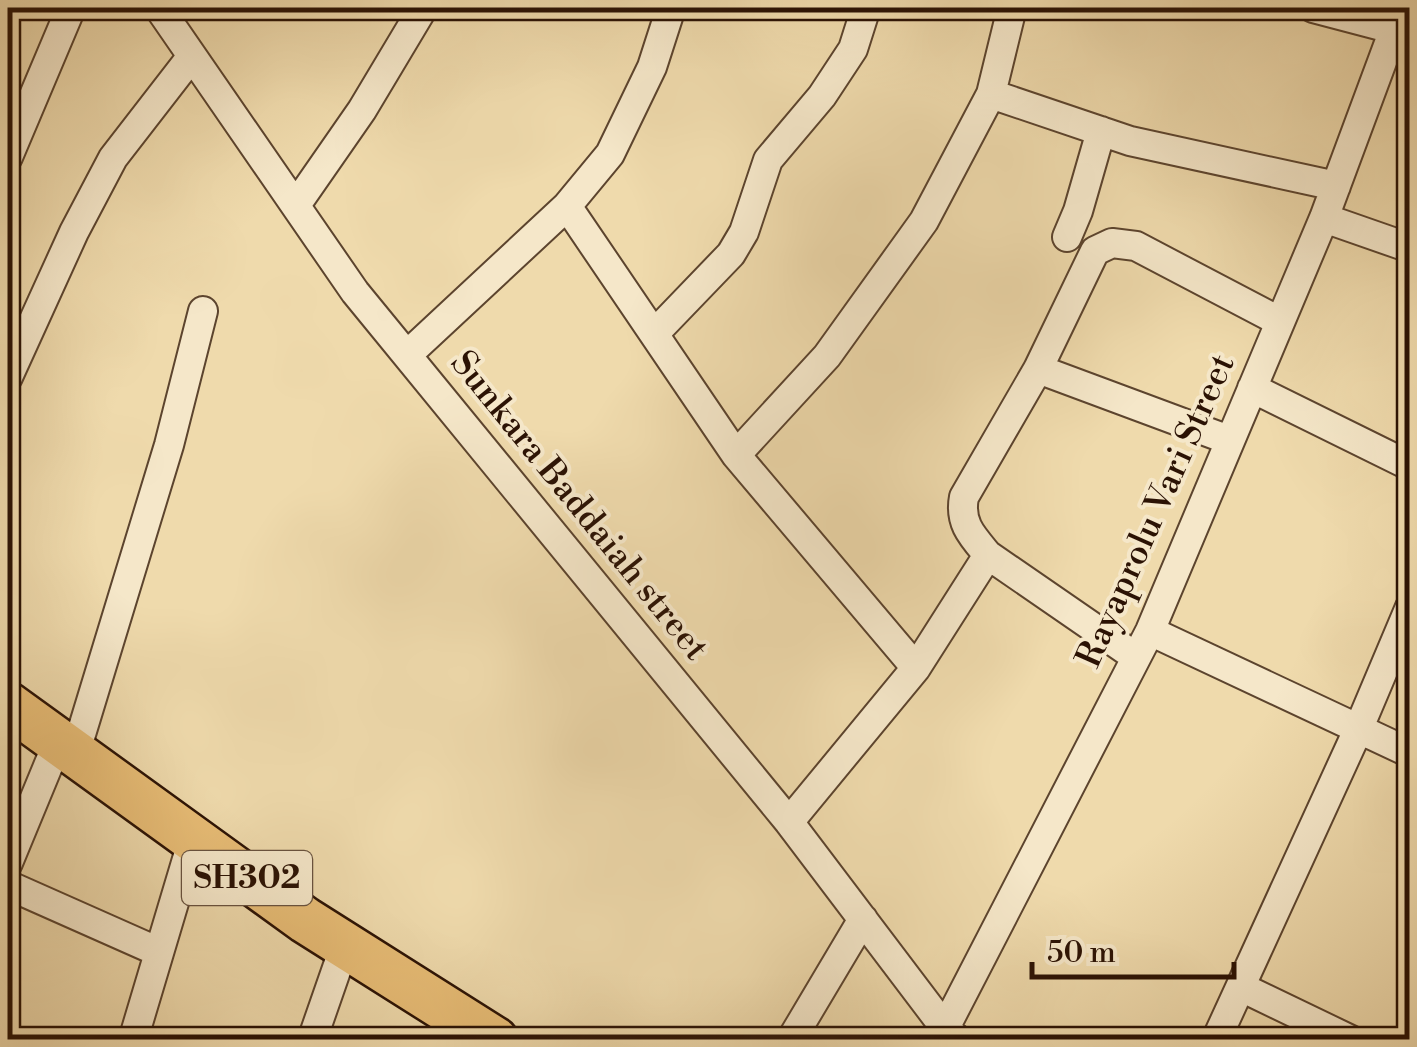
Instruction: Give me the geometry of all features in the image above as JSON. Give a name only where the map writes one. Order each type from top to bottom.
[{"type":"main road","name":"SH302","points":[[8,705],[345,945],[495,1040]]},
{"type":"street","points":[[8,157],[71,8]]},
{"type":"street","name":"Sunkara Baddaiah street","points":[[159,8],[355,292],[789,822],[951,1034]]},
{"type":"street","points":[[296,205],[362,110],[422,8]]},
{"type":"street","points":[[407,355],[567,206],[610,154],[652,67],[671,8]]},
{"type":"street","points":[[654,334],[732,254],[744,232],[768,160],[822,96],[853,49],[866,8]]},
{"type":"street","points":[[736,456],[827,356],[924,220],[991,94],[1012,8]]},
{"type":"street","points":[[1314,8],[1402,24]]},
{"type":"street","name":"Rayaprolu Vari Street","points":[[951,1034],[1150,631],[1402,24]]},
{"type":"street","points":[[8,377],[74,232],[113,158],[192,56]]},
{"type":"street","points":[[991,94],[1130,141],[1336,186]]},
{"type":"street","points":[[1067,237],[1101,131]]},
{"type":"street","points":[[567,206],[736,456],[916,668]]},
{"type":"street","points":[[1324,218],[1410,248]]},
{"type":"street","points":[[1136,657],[988,554],[966,529],[961,511],[964,497],[1038,368],[1095,251],[1112,244],[1136,246],[1279,321]]},
{"type":"street","points":[[8,862],[66,748],[169,445],[204,312]]},
{"type":"street","points":[[1038,368],[1229,440]]},
{"type":"street","points":[[1252,388],[1410,466]]},
{"type":"street","points":[[789,822],[916,668],[988,554]]},
{"type":"street","points":[[1216,1040],[1410,607]]},
{"type":"street","points":[[1150,631],[1410,753]]},
{"type":"street","points":[[133,1040],[192,839]]},
{"type":"street","points":[[8,886],[159,952]]},
{"type":"street","points":[[791,1040],[863,919]]},
{"type":"street","points":[[312,1040],[345,945]]},
{"type":"street","points":[[1241,988],[1350,1040]]}]
